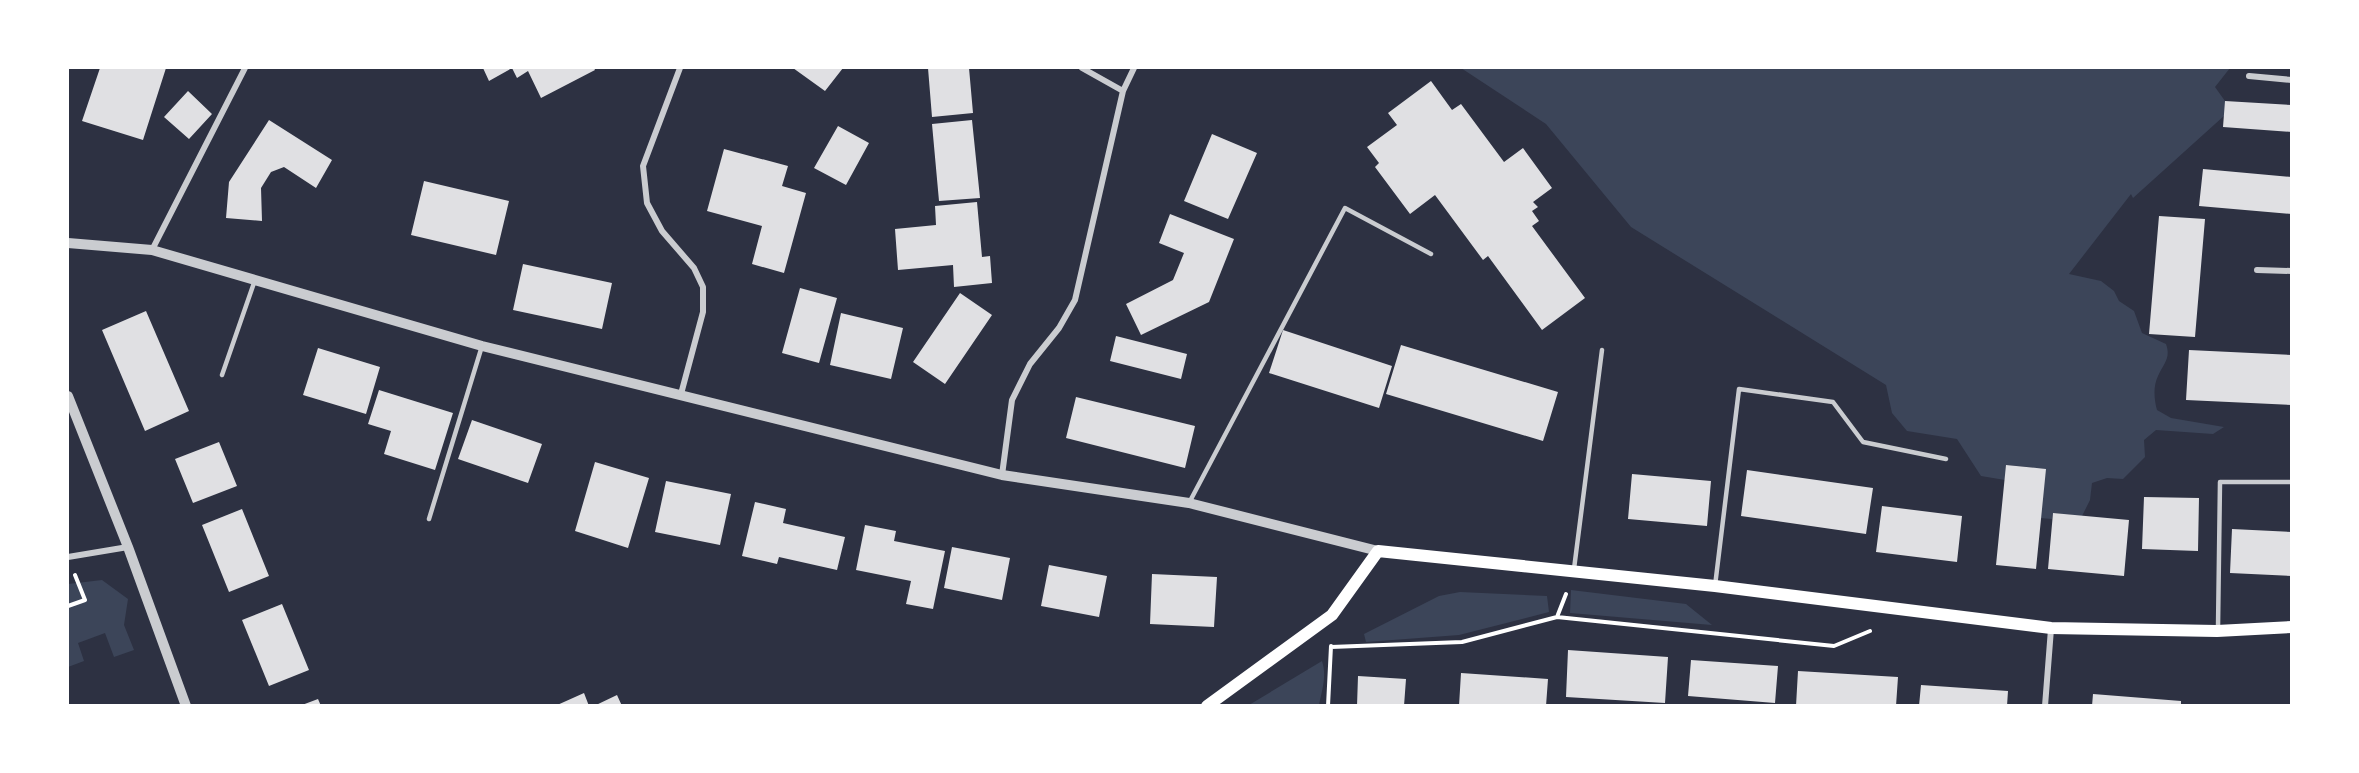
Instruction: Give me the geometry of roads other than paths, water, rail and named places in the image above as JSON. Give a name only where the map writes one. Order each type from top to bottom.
[{"type":"main road","points":[[1207,705],[1332,615],[1378,551],[1715,586],[2051,628],[2217,631],[2292,627]]},
{"type":"street","points":[[152,250],[245,68]]},
{"type":"street","points":[[680,68],[643,166],[647,203],[662,231],[694,268],[703,287],[703,312],[681,394]]},
{"type":"street","points":[[1082,68],[1123,91]]},
{"type":"street","points":[[1002,475],[1012,400],[1030,364],[1059,328],[1075,300],[1123,91],[1134,68]]},
{"type":"street","points":[[2249,76],[2292,80]]},
{"type":"street","points":[[68,243],[152,250],[482,346],[1002,475],[1189,503],[1378,551]]},
{"type":"street","points":[[2257,270],[2292,271]]},
{"type":"street","points":[[68,396],[128,547],[186,705]]},
{"type":"street","points":[[68,557],[128,547]]},
{"type":"street","points":[[2045,705],[2051,628]]},
{"type":"lane","points":[[1189,503],[1345,208],[1431,254]]},
{"type":"lane","points":[[222,375],[255,280]]},
{"type":"lane","points":[[429,519],[482,346]]},
{"type":"lane","points":[[1574,572],[1602,350]]},
{"type":"lane","points":[[1715,586],[1739,389],[1833,402],[1863,442],[1946,459]]},
{"type":"lane","points":[[2217,631],[2220,482],[2291,482]]}]
